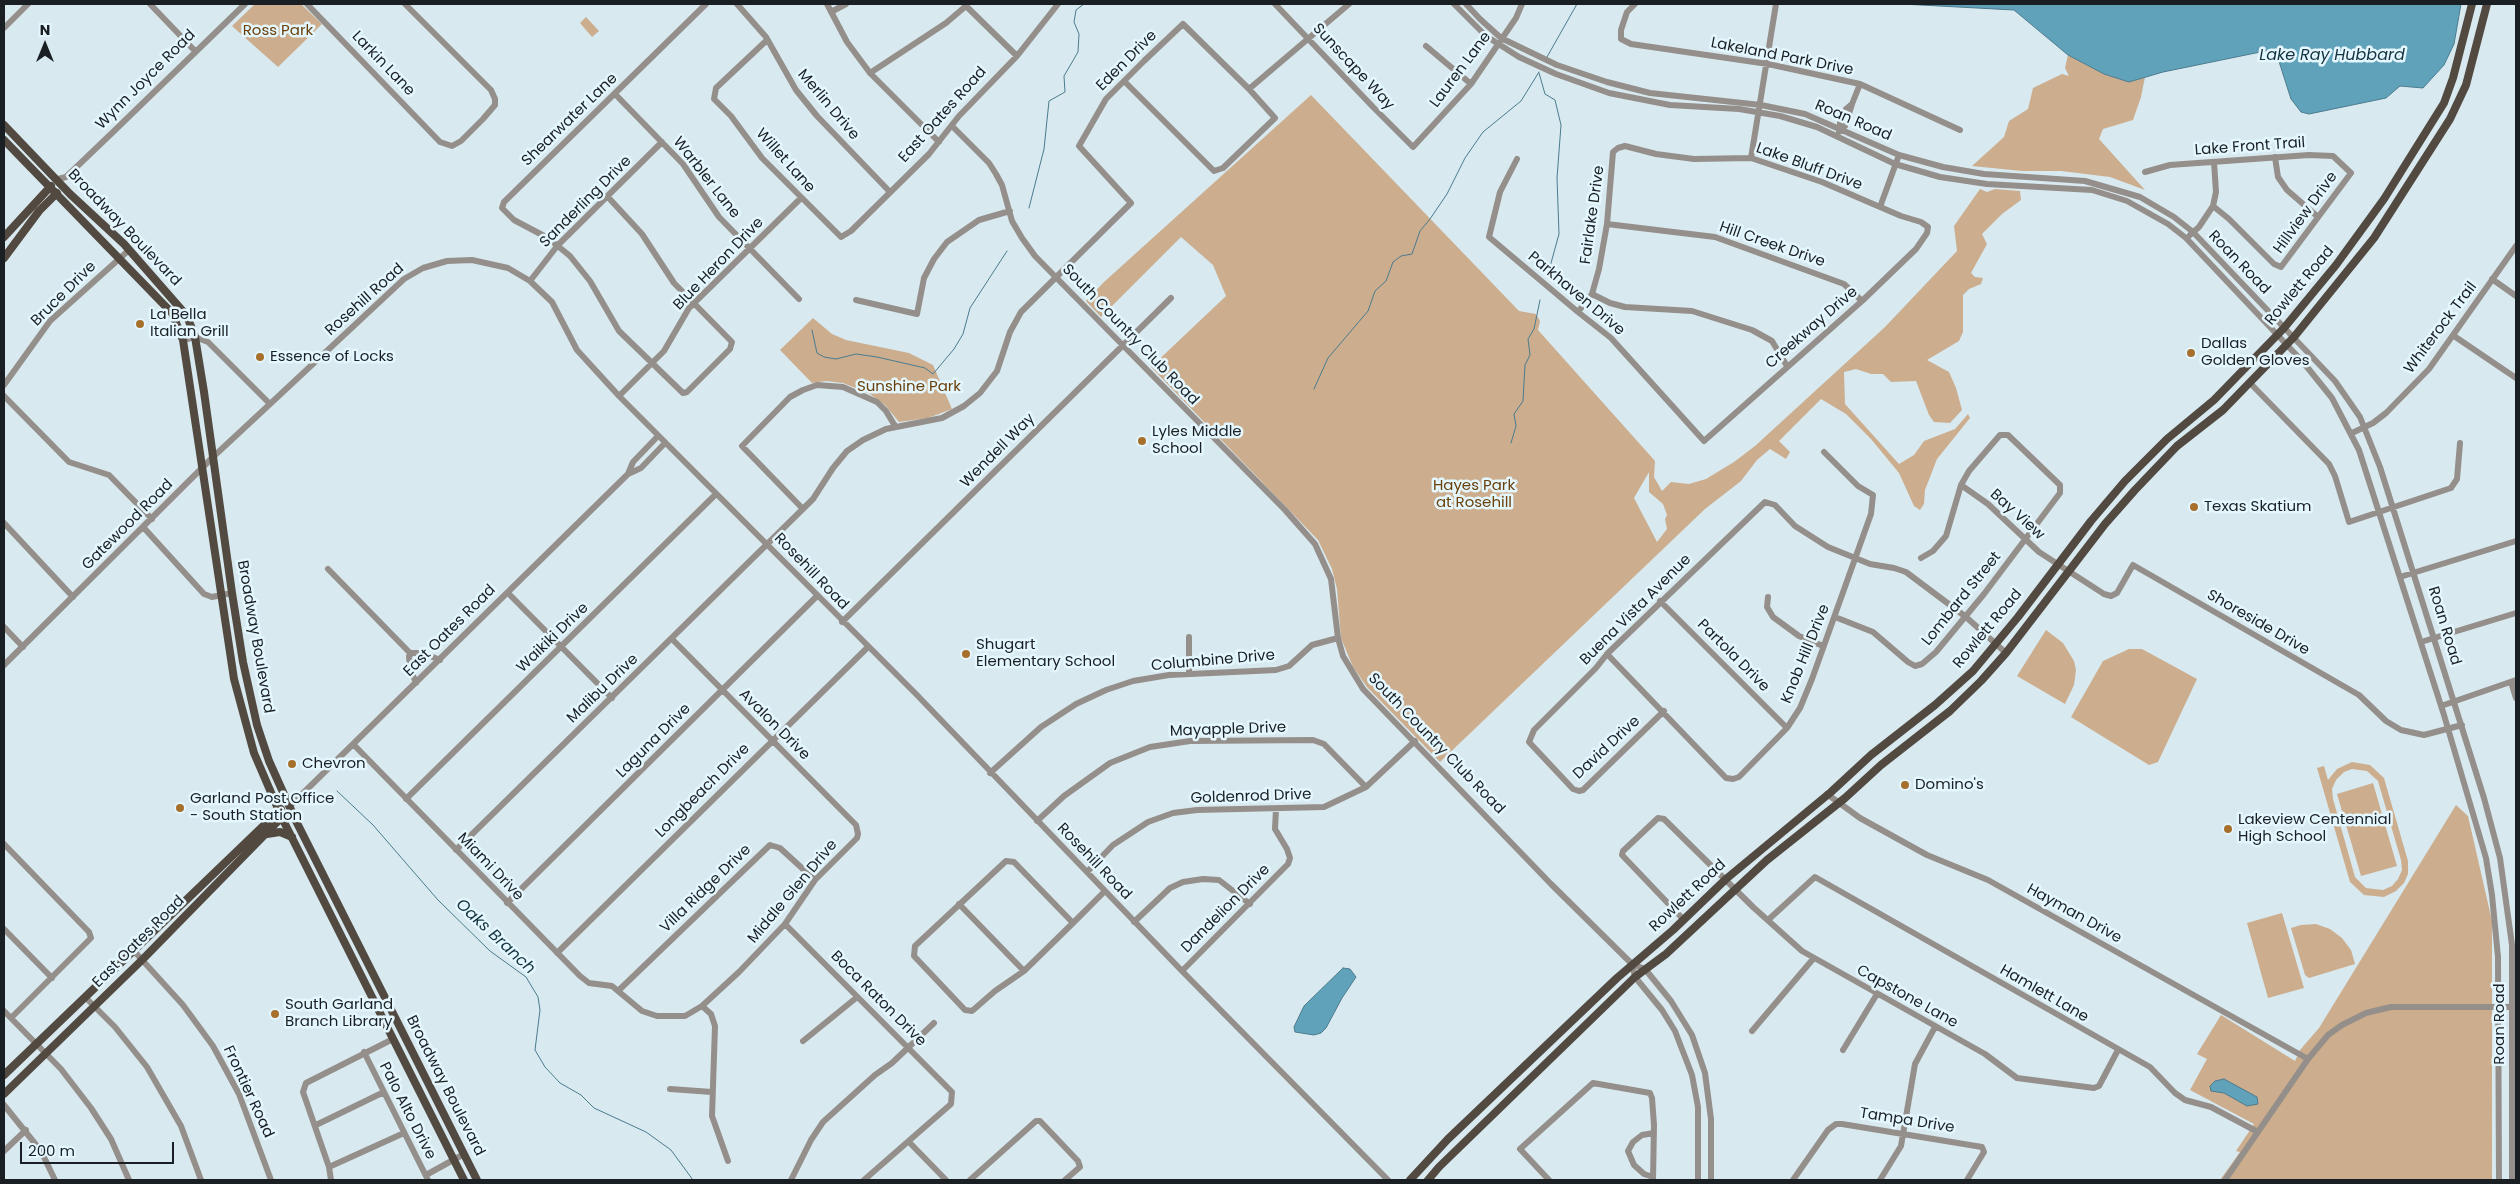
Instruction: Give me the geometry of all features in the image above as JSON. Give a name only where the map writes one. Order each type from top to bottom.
[{"type":"main road","name":"Rowlett Road","points":[[1410,1180],[1460,1129],[1632,964],[1726,879],[1881,746],[1935,705],[1973,670],[1997,644],[2056,565],[2125,481],[2167,439],[2214,400],[2284,328],[2336,265],[2384,198],[2448,93],[2472,4]]},
{"type":"main road","name":"Rowlett Road","points":[[1428,1180],[1635,978],[1676,945],[1735,889],[1838,804],[1891,757],[1947,713],[2006,653],[2105,524],[2135,490],[2177,446],[2223,410],[2285,344],[2294,337],[2374,238],[2432,150],[2461,99],[2486,4]]},
{"type":"main road","points":[[2448,93],[2461,99]]},
{"type":"main road","name":"Broadway Boulevard","points":[[4,125],[129,250],[185,313],[194,338],[214,457],[243,662],[257,725],[269,762],[477,1180]]},
{"type":"main road","points":[[4,141],[13,134]]},
{"type":"main road","name":"Broadway Boulevard","points":[[4,141],[54,195],[172,314],[183,340],[204,467],[234,679],[254,753],[280,814],[464,1180]]},
{"type":"main road","name":"Wynn Joyce Road","points":[[4,237],[49,188],[62,181]]},
{"type":"main road","name":"Wynn Joyce Road","points":[[4,258],[39,211],[54,195],[62,181]]},
{"type":"main road","points":[[2239,375],[2250,382]]},
{"type":"main road","points":[[2125,481],[2135,490]]},
{"type":"main road","points":[[1935,705],[1947,713]]},
{"type":"main road","points":[[1881,746],[1891,757]]},
{"type":"main road","name":"East Oates Road","points":[[4,1075],[206,879],[290,806]]},
{"type":"main road","name":"East Oates Road","points":[[4,1094],[45,1052],[143,960],[265,834],[280,814]]},
{"type":"main road","points":[[265,834],[280,832],[292,837]]},
{"type":"main road","points":[[206,879],[213,887]]},
{"type":"main road","points":[[1460,1129],[1469,1140]]},
{"type":"street","points":[[4,28],[28,4]]},
{"type":"street","points":[[150,4],[195,51]]},
{"type":"street","name":"Wynn Joyce Road","points":[[62,181],[245,4]]},
{"type":"street","name":"Larkin Lane","points":[[307,4],[440,142],[452,146],[461,141],[495,105],[495,98],[490,90],[405,4]]},
{"type":"street","name":"Shearwater Lane","points":[[558,245],[514,220],[502,208],[504,202],[706,4]]},
{"type":"street","points":[[827,4],[847,42],[870,73],[939,142]]},
{"type":"street","points":[[831,12],[846,4]]},
{"type":"street","name":"East Oates Road","points":[[841,237],[851,231],[939,142],[1017,56],[1058,4]]},
{"type":"street","name":"Sunscape Way","points":[[1275,4],[1373,108],[1413,147]]},
{"type":"street","points":[[1124,81],[1214,171],[1229,163],[1275,118],[1249,89],[1349,4]]},
{"type":"street","name":"Roan Road","points":[[1454,4],[1475,26],[1497,44],[1534,64],[1609,93],[1670,105],[1760,109],[1798,120],[1895,164],[1940,177],[1972,182],[2068,188],[2106,193],[2127,201],[2168,224],[2186,238],[2303,362],[2332,398],[2352,433],[2380,512],[2484,850],[2490,879],[2497,936],[2499,1180]]},
{"type":"street","name":"Roan Road","points":[[1466,4],[1480,20],[1501,38],[1556,65],[1630,89],[1805,114],[1899,155],[1943,167],[1971,172],[2100,184],[2140,197],[2174,217],[2193,232],[2344,392],[2364,427],[2393,507],[2462,726],[2500,858],[2514,945],[2512,1180]]},
{"type":"street","name":"Lauren Lane","points":[[1413,147],[1471,84],[1516,18],[1522,4]]},
{"type":"street","name":"Lakeland Park Drive","points":[[1635,4],[1627,12],[1621,30],[1621,39],[1631,44],[1768,64],[1860,84],[1960,130]]},
{"type":"street","points":[[1751,158],[1768,64],[1776,4]]},
{"type":"street","name":"Merlin Drive","points":[[741,5],[759,27],[796,90],[817,116],[890,192]]},
{"type":"street","points":[[870,73],[946,23],[965,5],[1017,56]]},
{"type":"street","name":"Eden Drive","points":[[1131,203],[1079,146],[1099,109],[1124,81],[1183,24],[1249,89]]},
{"type":"street","name":"Willet Lane","points":[[767,40],[716,88],[714,99],[731,116],[762,158],[841,237]]},
{"type":"street","points":[[1426,46],[1471,84]]},
{"type":"street","points":[[1837,137],[1840,130],[1845,126],[1860,84]]},
{"type":"street","name":"Warbler Lane","points":[[615,94],[689,172],[711,208],[799,299]]},
{"type":"street","name":"South Country Club Road","points":[[952,126],[989,163],[996,174],[1025,244],[1316,544],[1331,579],[1338,638],[1343,656],[1363,689],[1551,884],[1632,964],[1645,970],[1671,1001],[1692,1035],[1705,1073],[1712,1122],[1711,1180]]},
{"type":"street","name":"Sanderling Drive","points":[[530,281],[558,245],[662,142]]},
{"type":"street","name":"Lake Bluff Drive","points":[[1618,148],[1624,146],[1656,154],[1694,158],[1751,158],[1822,182],[1921,222],[1928,227]]},
{"type":"street","name":"Fairlake Drive","points":[[1578,312],[1592,294],[1607,224],[1613,152],[1618,148]]},
{"type":"street","points":[[1880,207],[1899,155]]},
{"type":"street","name":"Lake Front Trail","points":[[2145,172],[2170,165],[2275,157],[2333,156],[2351,173]]},
{"type":"street","points":[[2275,157],[2278,177],[2287,190],[2318,218]]},
{"type":"street","name":"Parkhaven Drive","points":[[1517,159],[1500,192],[1489,237],[1612,338],[1704,441]]},
{"type":"street","points":[[2186,238],[2204,220],[2212,206],[2216,192],[2214,162]]},
{"type":"street","name":"Hillview Drive","points":[[2212,206],[2229,219],[2274,264],[2281,267],[2351,173]]},
{"type":"street","points":[[2068,180],[2068,188]]},
{"type":"street","points":[[558,245],[581,268],[619,331],[683,393],[694,386],[730,349],[732,342],[669,277],[642,234],[607,196]]},
{"type":"street","name":"Blue Heron Drive","points":[[619,396],[669,345],[682,318],[694,304],[801,198]]},
{"type":"street","name":"Malibu Drive","points":[[456,850],[803,510],[820,492],[833,468],[847,451],[863,440],[895,426],[942,418],[964,406],[980,393],[996,370],[1010,332],[1021,312],[1131,203]]},
{"type":"street","points":[[856,300],[917,314],[924,278],[934,259],[947,242],[979,220],[1010,211]]},
{"type":"street","name":"Hill Creek Drive","points":[[1607,224],[1715,237],[1844,284],[1862,301]]},
{"type":"street","name":"Creekway Drive","points":[[1704,441],[1862,301],[1916,249],[1928,233],[1928,227]]},
{"type":"street","name":"Whiterock Trail","points":[[2352,433],[2380,418],[2429,369],[2516,246]]},
{"type":"street","name":"Bruce Drive","points":[[4,385],[50,321],[129,250]]},
{"type":"street","name":"Rosehill Road","points":[[270,404],[404,279],[423,268],[447,261],[472,260],[508,268],[530,281],[552,302],[577,350],[619,396],[867,648],[916,694],[1134,922],[1388,1180]]},
{"type":"street","points":[[2492,279],[2516,296]]},
{"type":"street","points":[[1592,294],[1610,303],[1625,307],[1692,311],[1752,330],[1772,341],[1787,366]]},
{"type":"street","name":"Wendell Way","points":[[842,622],[1171,298]]},
{"type":"street","points":[[2454,336],[2516,378]]},
{"type":"street","points":[[183,340],[194,338],[208,342],[270,404]]},
{"type":"street","points":[[2250,382],[2329,464],[2335,476],[2349,522],[2451,488],[2457,479],[2460,443]]},
{"type":"street","points":[[803,510],[742,446],[790,397],[802,390],[817,385],[837,385],[872,398],[886,410],[895,426]]},
{"type":"street","points":[[4,396],[69,462],[109,475],[152,519]]},
{"type":"street","name":"Gatewood Road","points":[[4,665],[270,404]]},
{"type":"street","name":"Lombard Street","points":[[1835,617],[1873,632],[1915,666],[1922,664],[1930,658],[1966,617],[2060,492],[2061,488],[2054,478],[2004,433],[1987,448],[1968,471],[1960,485]]},
{"type":"street","name":"East Oates Road","points":[[628,474],[633,462],[658,436]]},
{"type":"street","name":"East Oates Road","points":[[290,806],[628,474],[641,468],[665,443]]},
{"type":"street","name":"Knob Hill Drive","points":[[1607,654],[1664,711],[1726,778],[1733,779],[1739,777],[1787,728],[1803,700],[1835,617],[1871,514],[1873,495],[1858,486],[1824,452]]},
{"type":"street","points":[[1921,558],[1934,551],[1946,536],[1960,485]]},
{"type":"street","name":"Bay View","points":[[1960,485],[1988,504],[2024,540],[2056,565]]},
{"type":"street","name":"Waikiki Drive","points":[[406,799],[716,494]]},
{"type":"street","name":"Buena Vista Avenue","points":[[1529,738],[1534,730],[1660,601],[1763,504],[1770,502],[1806,534],[1828,547],[1855,558]]},
{"type":"street","points":[[4,523],[74,597]]},
{"type":"street","points":[[144,528],[204,594],[212,597],[232,593]]},
{"type":"street","points":[[2400,577],[2516,541]]},
{"type":"street","points":[[1855,558],[1906,572],[1966,617],[2006,653]]},
{"type":"street","name":"Shoreside Drive","points":[[2056,565],[2111,596],[2117,593],[2133,565],[2359,695],[2386,721],[2401,730],[2424,735],[2462,726]]},
{"type":"street","points":[[328,569],[411,654],[423,654],[440,660]]},
{"type":"street","points":[[508,593],[612,698]]},
{"type":"street","name":"Laguna Drive","points":[[507,903],[817,596]]},
{"type":"street","points":[[1768,597],[1767,607],[1773,617],[1799,636],[1823,646]]},
{"type":"street","name":"Partola Drive","points":[[1660,601],[1787,728]]},
{"type":"street","points":[[2421,642],[2516,613]]},
{"type":"street","points":[[4,627],[23,647]]},
{"type":"street","points":[[1189,637],[1189,674]]},
{"type":"street","name":"Columbine Drive","points":[[990,773],[1041,727],[1076,704],[1106,690],[1133,681],[1189,674],[1276,670],[1289,666],[1312,645],[1338,638]]},
{"type":"street","name":"Avalon Drive","points":[[672,639],[858,829]]},
{"type":"street","name":"Longbeach Drive","points":[[557,953],[867,648]]},
{"type":"street","points":[[411,654],[410,668],[416,683]]},
{"type":"street","points":[[2441,706],[2514,681],[2516,698]]},
{"type":"street","name":"David Drive","points":[[1529,738],[1529,742],[1555,771],[1573,789],[1579,791],[1583,790],[1664,711]]},
{"type":"street","name":"Mayapple Drive","points":[[1037,821],[1064,796],[1110,763],[1150,747],[1190,741],[1313,740],[1324,744],[1366,787]]},
{"type":"street","name":"Goldenrod Drive","points":[[1087,872],[1114,844],[1148,822],[1173,813],[1197,810],[1324,807],[1366,787],[1415,741]]},
{"type":"street","name":"Miami Drive","points":[[354,745],[507,903],[589,983],[606,984],[618,991]]},
{"type":"street","name":"Hayman Drive","points":[[1827,794],[1838,804],[1933,859],[1988,880],[2308,1059]]},
{"type":"street","name":"Dandelion Drive","points":[[1182,971],[1278,877],[1290,858],[1275,829],[1276,809]]},
{"type":"street","name":"Capstone Lane","points":[[1683,919],[1622,855],[1623,851],[1658,818],[1664,819],[1735,889],[1813,959],[1985,1054],[2017,1078],[2088,1089],[2099,1086],[2118,1050]]},
{"type":"street","name":"Middle Glen Drive","points":[[618,991],[642,1011],[657,1016],[685,1016],[702,1006],[785,924],[815,880],[857,838],[858,829]]},
{"type":"street","points":[[4,844],[89,932],[91,938],[11,1018]]},
{"type":"street","name":"Villa Ridge Drive","points":[[618,991],[770,845],[780,848],[815,880]]},
{"type":"street","points":[[1073,923],[1014,862],[1008,860],[915,946],[915,959],[965,1010],[970,1011],[1024,971],[1073,923],[1105,891]]},
{"type":"street","name":"Hamlett Lane","points":[[1768,920],[1815,877],[2150,1067],[2175,1093],[2185,1100],[2211,1107],[2258,1132]]},
{"type":"street","points":[[1134,922],[1170,888],[1183,882],[1203,879],[1219,880],[1250,904]]},
{"type":"street","points":[[959,904],[1024,971]]},
{"type":"street","name":"Boca Raton Drive","points":[[785,924],[856,998],[952,1092],[951,1104],[909,1142]]},
{"type":"street","points":[[4,928],[52,978]]},
{"type":"street","name":"Frontier Road","points":[[134,950],[184,1005],[213,1046],[239,1094],[272,1180]]},
{"type":"street","points":[[1752,1031],[1813,959]]},
{"type":"street","points":[[1632,964],[1635,978],[1662,1010],[1681,1042],[1697,1093],[1698,1180]]},
{"type":"street","points":[[1843,1050],[1877,994]]},
{"type":"street","points":[[85,997],[115,1027],[147,1067],[181,1126],[201,1180]]},
{"type":"street","points":[[803,1041],[856,998]]},
{"type":"street","points":[[702,1006],[711,1014],[715,1026],[712,1116],[728,1161]]},
{"type":"street","points":[[2225,1180],[2308,1059],[2328,1035],[2366,1013],[2391,1007],[2514,1007]]},
{"type":"street","points":[[4,1010],[45,1052],[91,1108],[111,1139],[129,1180]]},
{"type":"street","points":[[794,1179],[811,1140],[823,1122],[934,1023]]},
{"type":"street","points":[[1880,1180],[1901,1146],[1914,1064],[1935,1027]]},
{"type":"street","points":[[331,1180],[316,1125],[303,1092],[306,1082],[393,1039]]},
{"type":"street","name":"Palo Alto Drive","points":[[364,1052],[427,1178]]},
{"type":"street","points":[[1548,1180],[1520,1149],[1593,1083],[1650,1093],[1654,1133],[1653,1178],[1644,1174],[1634,1165],[1628,1151],[1633,1142],[1642,1135],[1654,1133]]},
{"type":"street","points":[[670,1089],[712,1092]]},
{"type":"street","points":[[316,1125],[384,1092]]},
{"type":"street","points":[[4,1105],[41,1151],[55,1180]]},
{"type":"street","points":[[2499,1108],[2514,1108]]},
{"type":"street","points":[[970,1180],[1036,1121],[1040,1121],[1078,1161],[1080,1167],[1065,1180]]},
{"type":"street","points":[[1698,1122],[1712,1122]]},
{"type":"street","name":"Tampa Drive","points":[[1793,1180],[1828,1130],[1836,1124],[1903,1133],[1982,1147],[1984,1152],[1967,1180]]},
{"type":"street","points":[[4,1151],[26,1130]]},
{"type":"street","points":[[329,1167],[404,1133]]},
{"type":"street","points":[[864,1180],[909,1142],[946,1180]]},
{"type":"street","points":[[427,1178],[464,1154]]},
{"type":"green space","name":"Ross Park","points":[[255,4],[301,4],[322,24],[278,67],[232,26]]},
{"type":"green space","points":[[586,17],[599,31],[592,37],[580,23]]},
{"type":"green space","points":[[2068,55],[2104,74],[2129,82],[2145,77],[2141,97],[2133,120],[2103,129],[2099,139],[2145,190],[2110,177],[2061,171],[2022,171],[1972,166],[2004,137],[2009,121],[2028,109],[2033,88],[2062,74],[2069,76],[2065,68]]},
{"type":"green space","name":"Hayes Park at Rosehill","points":[[1311,95],[1519,311],[1536,314],[1540,321],[1538,330],[1655,461],[1654,477],[1662,491],[1671,482],[1689,484],[1706,479],[1734,462],[1755,446],[1885,327],[1957,251],[1954,226],[1980,189],[1987,192],[1995,189],[2020,191],[2021,200],[2002,214],[1982,234],[1987,244],[1971,273],[1975,277],[1983,278],[1981,284],[1969,289],[1963,295],[1963,332],[1959,341],[1927,360],[1949,372],[1956,388],[1962,410],[1950,423],[1934,422],[1929,415],[1916,381],[1891,382],[1883,374],[1871,374],[1856,369],[1844,372],[1845,404],[1899,464],[1914,455],[1924,441],[1955,429],[1968,414],[1970,418],[1937,459],[1925,490],[1924,504],[1920,510],[1914,506],[1899,473],[1871,439],[1846,414],[1821,399],[1779,441],[1790,452],[1786,459],[1770,449],[1757,460],[1741,481],[1705,509],[1440,762],[1367,687],[1353,667],[1341,638],[1337,589],[1332,569],[1318,540],[1151,367],[1226,296],[1213,265],[1181,237],[1101,317],[1086,301],[1104,282]],"holes":[[[1649,472],[1649,492],[1663,504],[1667,515],[1665,519],[1667,529],[1657,542],[1634,498]]]},
{"type":"green space","name":"Sunshine Park","points":[[813,318],[832,334],[846,340],[909,353],[933,365],[952,409],[928,418],[899,422],[885,405],[870,394],[843,383],[826,381],[812,383],[780,350]]},
{"type":"green space","points":[[2046,630],[2063,643],[2074,661],[2076,670],[2074,685],[2065,704],[2017,676]]},
{"type":"green space","points":[[2129,649],[2142,649],[2197,679],[2158,762],[2149,765],[2071,717],[2103,661]]},
{"type":"green space","points":[[2352,762],[2370,765],[2384,778],[2408,861],[2408,874],[2404,883],[2396,891],[2384,897],[2364,895],[2350,882],[2317,768],[2324,766],[2328,780],[2337,769]],"holes":[[[2352,769],[2367,771],[2378,781],[2401,860],[2402,870],[2398,879],[2392,886],[2383,890],[2366,888],[2355,877],[2333,799],[2332,789],[2336,780],[2344,772]]]},
{"type":"green space","points":[[2373,783],[2397,866],[2361,876],[2337,794]]},
{"type":"green space","points":[[2456,805],[2468,816],[2492,921],[2492,1180],[2220,1180],[2240,1152],[2236,1151],[2254,1124],[2190,1090],[2207,1059],[2197,1054],[2221,1015],[2295,1061],[2300,1050],[2319,1028]]},
{"type":"green space","points":[[2282,913],[2304,988],[2268,998],[2247,923]]},
{"type":"green space","points":[[2316,924],[2330,929],[2342,938],[2351,950],[2355,964],[2309,978],[2305,975],[2291,928]]},
{"type":"water","name":"Lake Ray Hubbard","points":[[1902,4],[2461,4],[2454,44],[2444,65],[2423,88],[2400,86],[2386,98],[2309,114],[2301,112],[2291,99],[2275,49],[2163,72],[2129,82],[2104,74],[2068,55],[2014,10]]},
{"type":"water","points":[[1343,968],[1350,969],[1356,977],[1326,1028],[1321,1033],[1314,1035],[1295,1032],[1294,1027],[1304,1006]]},
{"type":"water","points":[[2224,1079],[2257,1097],[2258,1104],[2247,1106],[2224,1093],[2211,1091],[2210,1086],[2215,1081]]},
{"type":"waterway","points":[[1029,208],[1044,149],[1049,101],[1065,92],[1064,76],[1078,52],[1079,34],[1074,22],[1076,10],[1084,4]]},
{"type":"waterway","points":[[1547,57],[1577,4]]},
{"type":"waterway","points":[[1314,389],[1328,358],[1368,311],[1375,291],[1386,281],[1393,262],[1401,256],[1412,254],[1420,231],[1447,194],[1465,158],[1483,132],[1521,101],[1539,72]]},
{"type":"waterway","points":[[1539,73],[1545,94],[1555,100],[1561,125],[1557,178],[1559,234],[1548,274]]},
{"type":"waterway","points":[[812,330],[817,353],[824,357],[836,359],[856,354],[877,357],[925,368],[933,374],[954,349],[963,334],[970,308],[1007,251]]},
{"type":"waterway","points":[[1511,443],[1516,426],[1514,414],[1523,401],[1525,365],[1530,355],[1528,339],[1534,329],[1540,300]]},
{"type":"waterway","name":"Oaks Branch","points":[[337,791],[373,825],[438,900],[490,951],[526,977],[538,997],[540,1010],[535,1050],[545,1067],[560,1083],[581,1095],[594,1108],[646,1132],[671,1150],[693,1180]]},
{"type":"place","name":"La Bella Italian Grill","points":[[140,324]]},
{"type":"place","name":"Dallas Golden Gloves","points":[[2191,353]]},
{"type":"place","name":"Essence of Locks","points":[[260,357]]},
{"type":"place","name":"Lyles Middle School","points":[[1142,441]]},
{"type":"place","name":"Texas Skatium","points":[[2194,507]]},
{"type":"place","name":"Shugart Elementary School","points":[[966,654]]},
{"type":"place","name":"Chevron","points":[[292,764]]},
{"type":"place","name":"Domino's","points":[[1905,785]]},
{"type":"place","name":"Garland Post Office - South Station","points":[[180,808]]},
{"type":"place","name":"Lakeview Centennial High School","points":[[2228,829]]},
{"type":"place","name":"South Garland Branch Library","points":[[275,1014]]}]
